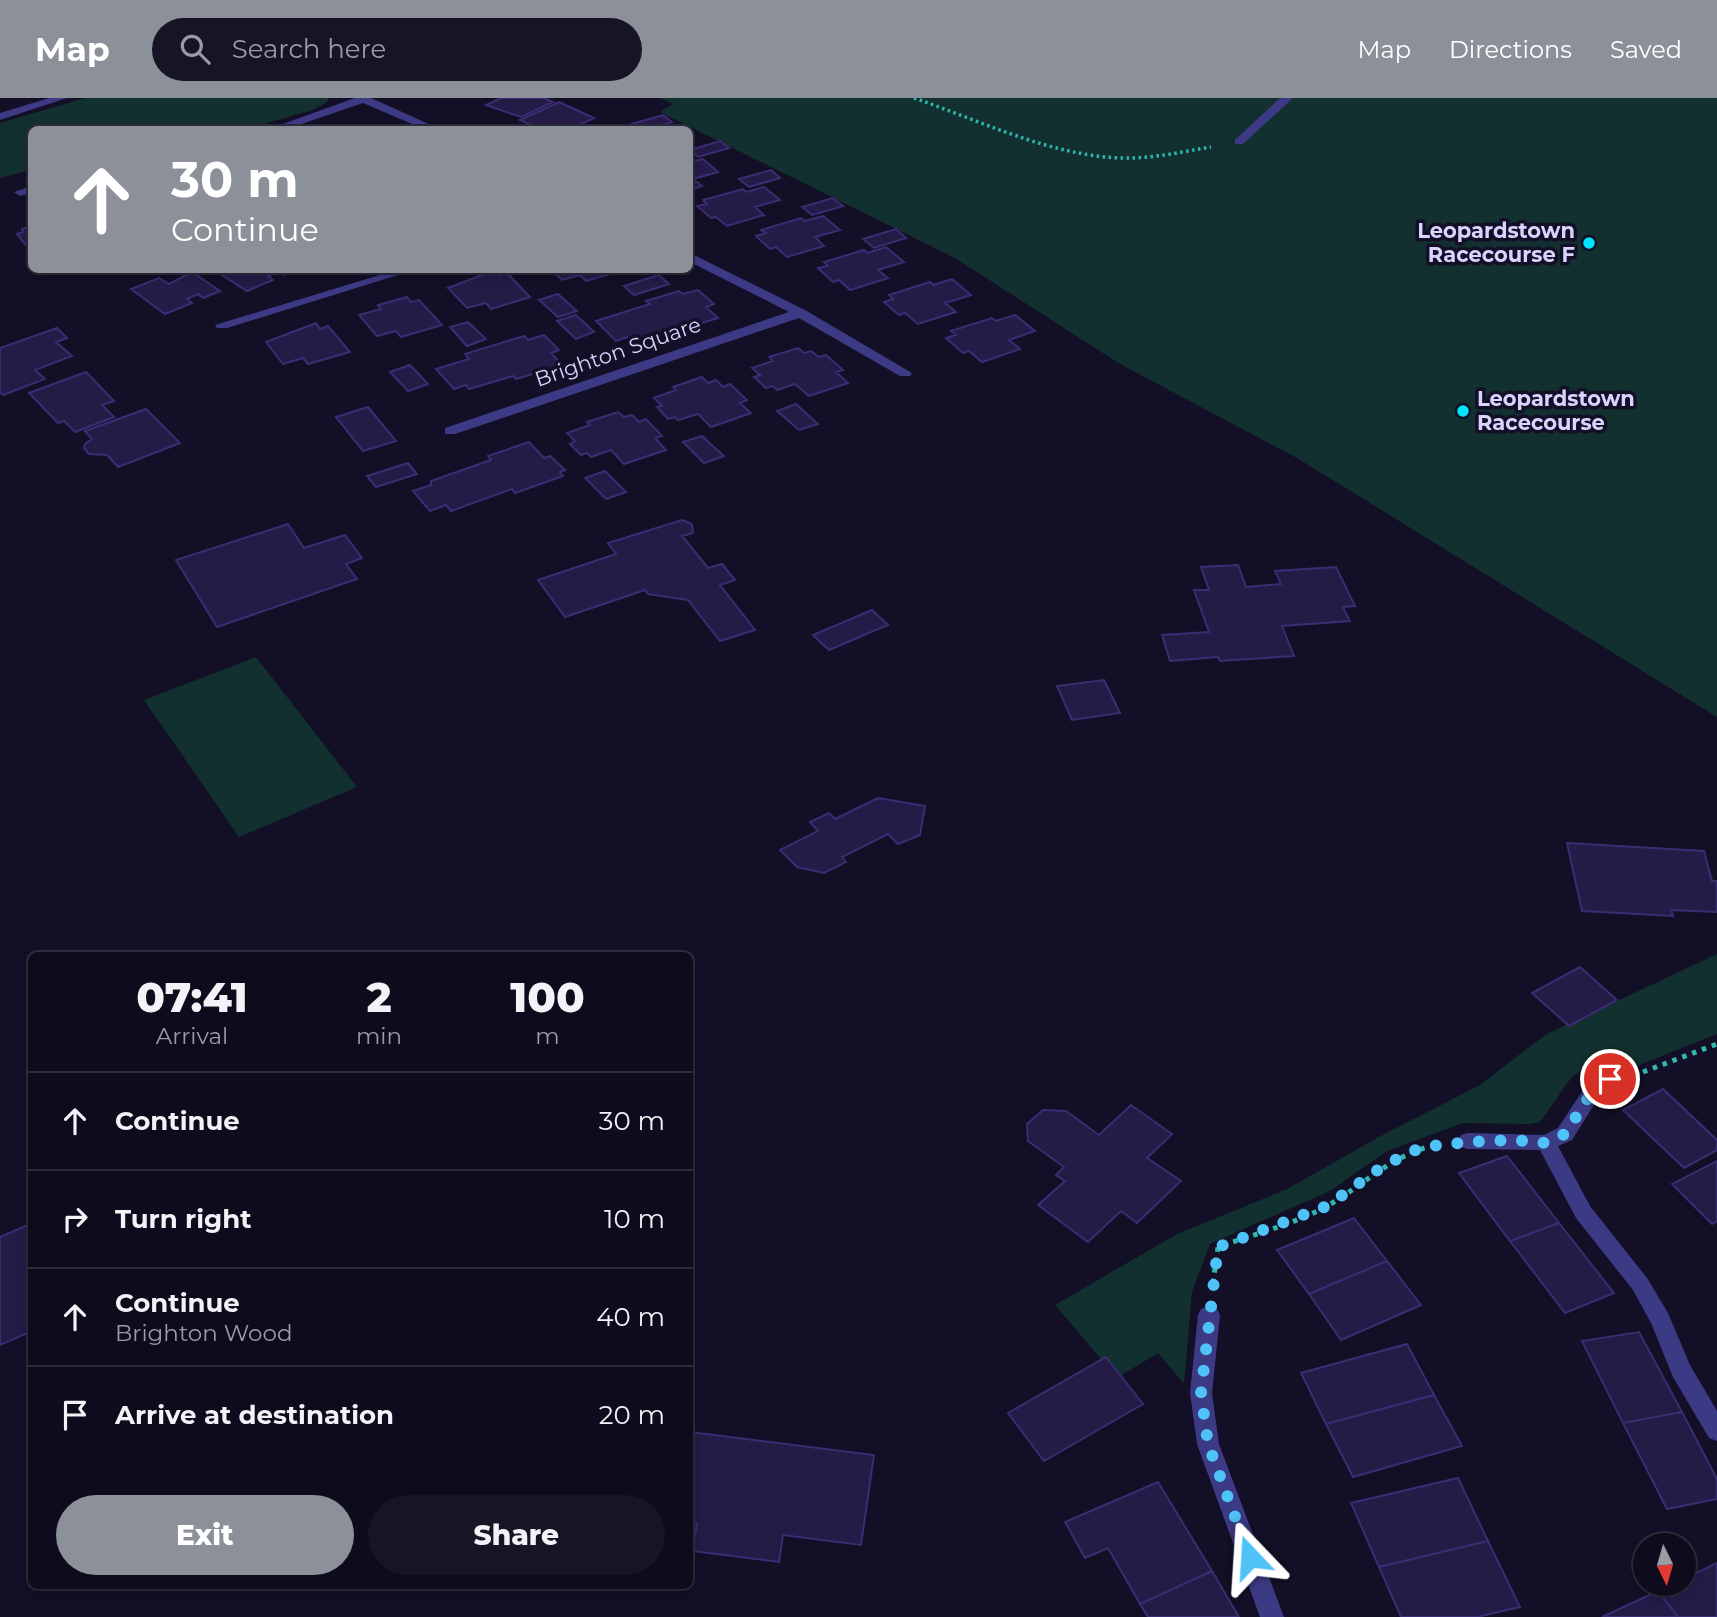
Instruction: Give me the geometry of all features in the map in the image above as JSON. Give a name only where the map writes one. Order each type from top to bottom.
[{"type":"street","points":[[0,117],[61,98]]},
{"type":"street","points":[[1239,142],[1287,98]]},
{"type":"street","points":[[283,126],[362,99],[427,126]]},
{"type":"street","points":[[693,259],[800,313],[905,373]]},
{"type":"street","points":[[222,325],[398,273]]},
{"type":"street","name":"Brighton Square","points":[[450,430],[800,313]]},
{"type":"street","points":[[1468,1142],[1514,1140],[1546,1143],[1565,1134],[1590,1095],[1610,1079]]},
{"type":"street","points":[[1546,1143],[1583,1212],[1640,1284],[1660,1320],[1681,1370],[1717,1431]]},
{"type":"street","points":[[1209,1315],[1201,1393],[1208,1444],[1272,1617]]},
{"type":"path","points":[[914,98],[1040,141],[1108,158],[1173,154],[1239,142]]},
{"type":"path","points":[[1610,1079],[1618,1082],[1717,1044]]},
{"type":"path","points":[[1209,1315],[1218,1247],[1327,1206],[1385,1165],[1422,1147],[1468,1142]]},
{"type":"green space","points":[[85,98],[329,98],[313,110],[257,126],[28,126],[28,171],[0,178],[0,123]]},
{"type":"green space","name":"Leopardstown Racecourse","points":[[660,98],[1717,98],[1717,717],[1297,458],[1120,364],[955,258],[660,112],[673,104]]},
{"type":"green space","points":[[256,657],[357,787],[239,837],[144,700]]},
{"type":"green space","points":[[1717,954],[1717,1034],[1611,1076],[1596,1060],[1571,1078],[1540,1122],[1463,1123],[1387,1151],[1330,1191],[1210,1244],[1192,1292],[1184,1384],[1158,1353],[1117,1378],[1055,1305],[1177,1234],[1287,1189],[1377,1138],[1480,1085],[1545,1035]]},
{"type":"building","points":[[501,98],[544,98],[553,102],[521,117],[486,105]]},
{"type":"building","points":[[559,102],[594,118],[577,126],[534,126],[520,120]]},
{"type":"building","points":[[663,115],[672,122],[659,126],[632,124]]},
{"type":"building","points":[[720,141],[729,148],[698,157],[693,149]]},
{"type":"building","points":[[703,159],[718,172],[693,179],[693,161]]},
{"type":"building","points":[[771,170],[780,178],[749,187],[739,179]]},
{"type":"building","points":[[693,179],[702,186],[693,189]]},
{"type":"building","points":[[764,187],[780,200],[755,207],[764,215],[727,226],[716,217],[711,218],[697,206],[707,204],[703,200],[743,189],[746,192]]},
{"type":"building","points":[[833,198],[843,206],[812,215],[802,207]]},
{"type":"building","points":[[823,216],[840,230],[815,237],[824,246],[787,257],[776,247],[770,249],[756,236],[766,233],[761,230],[801,218],[805,221]]},
{"type":"building","points":[[28,227],[28,248],[17,234],[23,232],[22,229]]},
{"type":"building","points":[[896,229],[906,238],[874,248],[863,239]]},
{"type":"building","points":[[886,247],[904,262],[878,270],[888,278],[850,290],[839,280],[833,282],[818,268],[828,266],[824,262],[864,250],[867,253]]},
{"type":"building","points":[[193,273],[220,291],[203,298],[198,294],[187,299],[192,303],[165,314],[131,289],[159,278],[169,284]]},
{"type":"building","points":[[219,273],[276,273],[268,276],[273,280],[247,291]]},
{"type":"building","points":[[487,273],[507,273],[530,297],[491,309],[486,303],[467,308],[448,288]]},
{"type":"building","points":[[555,273],[614,273],[586,281],[580,275],[562,280]]},
{"type":"building","points":[[659,275],[669,284],[634,295],[624,286]]},
{"type":"building","points":[[952,279],[971,295],[945,303],[956,312],[918,324],[905,313],[899,315],[884,302],[893,299],[889,295],[930,282],[933,285]]},
{"type":"building","points":[[698,290],[714,304],[706,307],[718,318],[675,331],[671,328],[630,341],[627,337],[616,341],[596,321],[650,304],[646,301],[679,291],[683,294]]},
{"type":"building","points":[[558,294],[577,311],[558,317],[539,300]]},
{"type":"building","points":[[407,297],[411,302],[419,300],[442,325],[401,337],[396,331],[377,336],[359,315],[381,309],[378,305]]},
{"type":"building","points":[[576,315],[594,332],[576,339],[557,321]]},
{"type":"building","points":[[1015,315],[1035,331],[1009,340],[1020,349],[982,362],[969,351],[963,353],[946,338],[956,335],[951,331],[992,318],[996,321]]},
{"type":"building","points":[[468,322],[486,339],[467,346],[450,327]]},
{"type":"building","points":[[316,323],[320,329],[328,326],[350,352],[308,364],[303,358],[283,364],[266,342]]},
{"type":"building","points":[[57,328],[67,338],[56,342],[72,356],[35,370],[45,379],[3,395],[0,392],[0,348]]},
{"type":"building","points":[[544,335],[559,350],[551,353],[562,365],[469,389],[466,385],[454,389],[436,369],[469,359],[465,354],[524,336],[528,340]]},
{"type":"building","points":[[798,348],[804,353],[811,351],[819,357],[826,355],[843,370],[836,372],[848,383],[809,396],[795,384],[777,390],[773,386],[766,388],[754,377],[760,375],[752,368],[773,361],[769,357]]},
{"type":"building","points":[[410,365],[428,384],[408,391],[390,372]]},
{"type":"building","points":[[86,372],[114,401],[102,405],[114,417],[75,432],[64,421],[58,423],[29,393]]},
{"type":"building","points":[[702,377],[708,383],[716,380],[723,387],[730,384],[747,400],[740,403],[751,413],[711,427],[698,414],[678,420],[675,417],[668,419],[657,407],[662,406],[654,398],[676,390],[673,387]]},
{"type":"building","points":[[796,404],[818,424],[799,430],[777,411]]},
{"type":"building","points":[[368,407],[396,441],[363,451],[336,417]]},
{"type":"building","points":[[146,409],[180,443],[118,467],[107,455],[89,454],[84,448],[92,439],[85,431]]},
{"type":"building","points":[[618,412],[624,417],[632,415],[639,422],[646,419],[662,436],[655,438],[666,450],[624,464],[611,450],[591,457],[587,453],[581,455],[570,444],[575,441],[567,433],[590,425],[587,422]]},
{"type":"building","points":[[702,436],[724,456],[704,463],[683,442]]},
{"type":"building","points":[[529,442],[544,458],[550,456],[565,470],[560,472],[563,476],[515,493],[512,489],[451,511],[446,505],[430,511],[413,491],[431,485],[431,481],[491,460],[488,456]]},
{"type":"building","points":[[408,463],[417,474],[376,487],[367,476]]},
{"type":"building","points":[[605,471],[626,492],[606,499],[585,478]]},
{"type":"building","points":[[682,520],[692,524],[693,533],[682,536],[708,568],[722,564],[735,580],[720,585],[755,630],[720,641],[688,600],[648,594],[645,590],[565,617],[538,580],[616,554],[608,543]]},
{"type":"building","points":[[288,524],[304,548],[345,535],[362,558],[346,564],[357,579],[217,627],[176,560]]},
{"type":"building","points":[[1238,565],[1246,587],[1281,584],[1275,571],[1336,567],[1355,606],[1343,607],[1350,621],[1282,626],[1294,656],[1170,661],[1162,635],[1209,632],[1194,590],[1209,590],[1201,567]]},
{"type":"building","points":[[872,610],[888,625],[829,650],[813,635]]},
{"type":"building","points":[[1104,680],[1120,713],[1072,720],[1057,686]]},
{"type":"building","points":[[878,798],[925,806],[920,835],[898,844],[888,834],[842,857],[846,862],[824,873],[797,867],[780,850],[818,831],[810,822],[829,813],[835,819]]},
{"type":"building","points":[[1567,843],[1704,851],[1712,881],[1717,881],[1717,912],[1671,910],[1673,916],[1582,911]]},
{"type":"building","points":[[1580,967],[1617,1000],[1569,1026],[1532,993]]},
{"type":"building","points":[[1663,1089],[1717,1140],[1717,1150],[1684,1168],[1623,1110]]},
{"type":"building","points":[[1131,1105],[1172,1134],[1147,1158],[1181,1181],[1137,1223],[1121,1211],[1088,1242],[1038,1205],[1065,1181],[1056,1175],[1064,1167],[1028,1141],[1027,1124],[1043,1110],[1066,1111],[1099,1135]]},
{"type":"building","points":[[1507,1156],[1559,1223],[1510,1241],[1459,1173]]},
{"type":"building","points":[[1717,1161],[1717,1221],[1712,1224],[1672,1184]]},
{"type":"building","points":[[1354,1218],[1387,1261],[1309,1294],[1277,1250]]},
{"type":"building","points":[[1559,1223],[1614,1293],[1565,1313],[1510,1241]]},
{"type":"building","points":[[28,1225],[28,1333],[0,1345],[0,1237]]},
{"type":"building","points":[[1387,1261],[1421,1305],[1341,1340],[1309,1294]]},
{"type":"building","points":[[1639,1332],[1682,1412],[1623,1423],[1582,1341]]},
{"type":"building","points":[[1407,1344],[1434,1395],[1326,1424],[1301,1373]]},
{"type":"building","points":[[1106,1357],[1143,1404],[1044,1461],[1008,1413]]},
{"type":"building","points":[[1434,1395],[1462,1446],[1353,1477],[1326,1424]]},
{"type":"building","points":[[1682,1412],[1717,1479],[1717,1499],[1667,1509],[1623,1423]]},
{"type":"building","points":[[693,1432],[874,1455],[861,1545],[783,1535],[779,1562],[693,1551],[697,1524],[693,1523]]},
{"type":"building","points":[[1458,1478],[1488,1541],[1379,1567],[1351,1503]]},
{"type":"building","points":[[1158,1482],[1212,1571],[1140,1604],[1108,1548],[1085,1558],[1065,1522]]},
{"type":"building","points":[[1488,1541],[1520,1607],[1477,1617],[1401,1617],[1379,1567]]},
{"type":"building","points":[[1717,1563],[1717,1617],[1678,1617],[1662,1596],[1696,1596],[1696,1573]]},
{"type":"building","points":[[1212,1571],[1239,1617],[1148,1617],[1140,1604]]},
{"type":"building","points":[[1647,1596],[1662,1596],[1678,1617],[1602,1617]]},
{"type":"place","name":"Leopardstown Racecourse F","points":[[1589,243]]},
{"type":"place","name":"Leopardstown Racecourse","points":[[1463,411]]},
{"type":"route","points":[[1250,1557],[1208,1444],[1201,1393],[1218,1247],[1327,1206],[1385,1165],[1422,1147],[1514,1140],[1546,1143],[1565,1134],[1590,1095],[1610,1079]]}]
